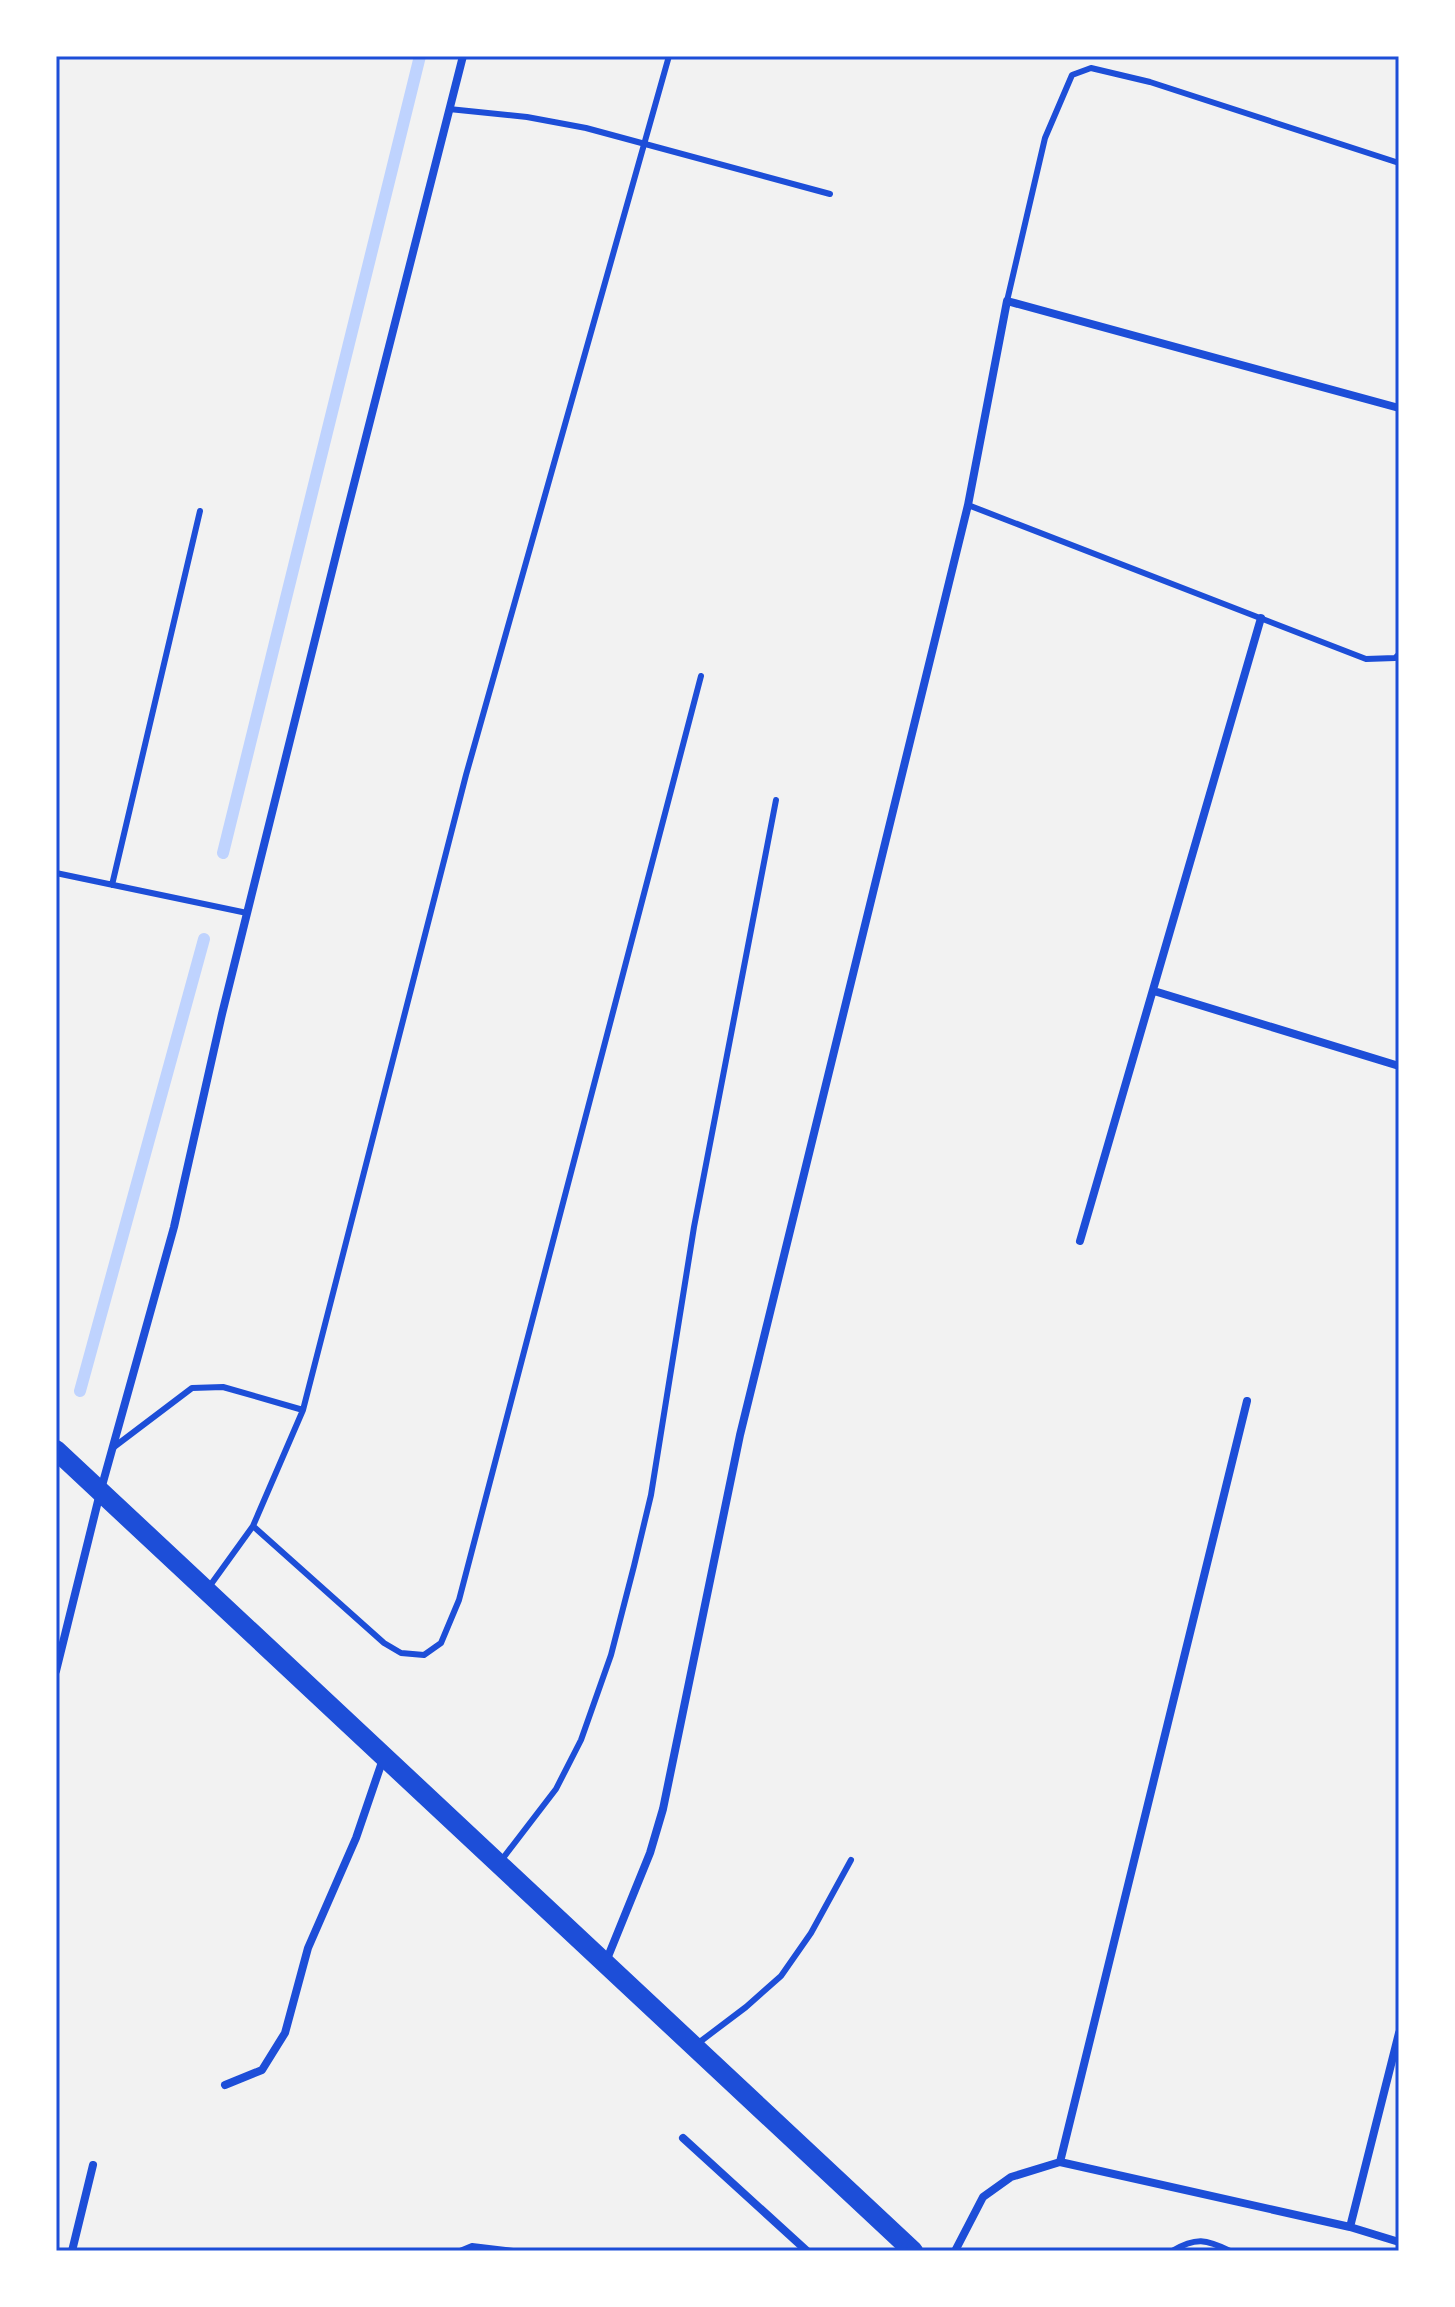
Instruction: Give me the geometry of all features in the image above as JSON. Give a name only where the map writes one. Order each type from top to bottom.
[{"type":"main road","points":[[56,1450],[499,1864],[902,2247]]},
{"type":"street","points":[[56,1671],[100,1493],[174,1227],[222,1014],[463,56]]},
{"type":"street","points":[[605,1964],[650,1853],[663,1809],[740,1435],[968,505],[1007,301],[1399,408]]},
{"type":"street","points":[[1080,1241],[1261,618]]},
{"type":"street","points":[[1154,991],[1399,1066]]},
{"type":"street","points":[[1060,2162],[1247,1401]]},
{"type":"street","points":[[225,2085],[262,2070],[285,2033],[308,1948],[356,1838],[384,1757]]},
{"type":"street","points":[[1350,2227],[1399,2033]]},
{"type":"street","points":[[683,2138],[807,2251]]},
{"type":"street","points":[[955,2251],[983,2197],[1011,2177],[1060,2162],[1350,2227],[1399,2242]]},
{"type":"street","points":[[72,2251],[93,2165]]},
{"type":"lane","points":[[206,1591],[253,1526],[303,1410],[466,775],[669,56]]},
{"type":"lane","points":[[1007,301],[1045,138],[1072,75],[1091,68],[1150,82],[1399,163]]},
{"type":"lane","points":[[449,109],[527,117],[586,128],[830,194]]},
{"type":"lane","points":[[968,505],[1366,659],[1395,658],[1399,654]]},
{"type":"lane","points":[[112,885],[200,511]]},
{"type":"lane","points":[[253,1526],[384,1643],[401,1653],[424,1655],[441,1643],[459,1600],[701,676]]},
{"type":"lane","points":[[499,1864],[556,1789],[581,1740],[611,1655],[651,1495],[694,1227],[776,800]]},
{"type":"lane","points":[[56,873],[247,913]]},
{"type":"lane","points":[[113,1447],[192,1388],[223,1387],[303,1410]]},
{"type":"lane","points":[[693,2047],[781,1976],[811,1933],[851,1860]]},
{"type":"lane","points":[[1172,2251],[1189,2241],[1211,2242],[1230,2251]]},
{"type":"lane","points":[[460,2251],[472,2246],[513,2251]]},
{"type":"waterway","points":[[223,853],[420,56]]},
{"type":"waterway","points":[[80,1391],[204,939]]}]
